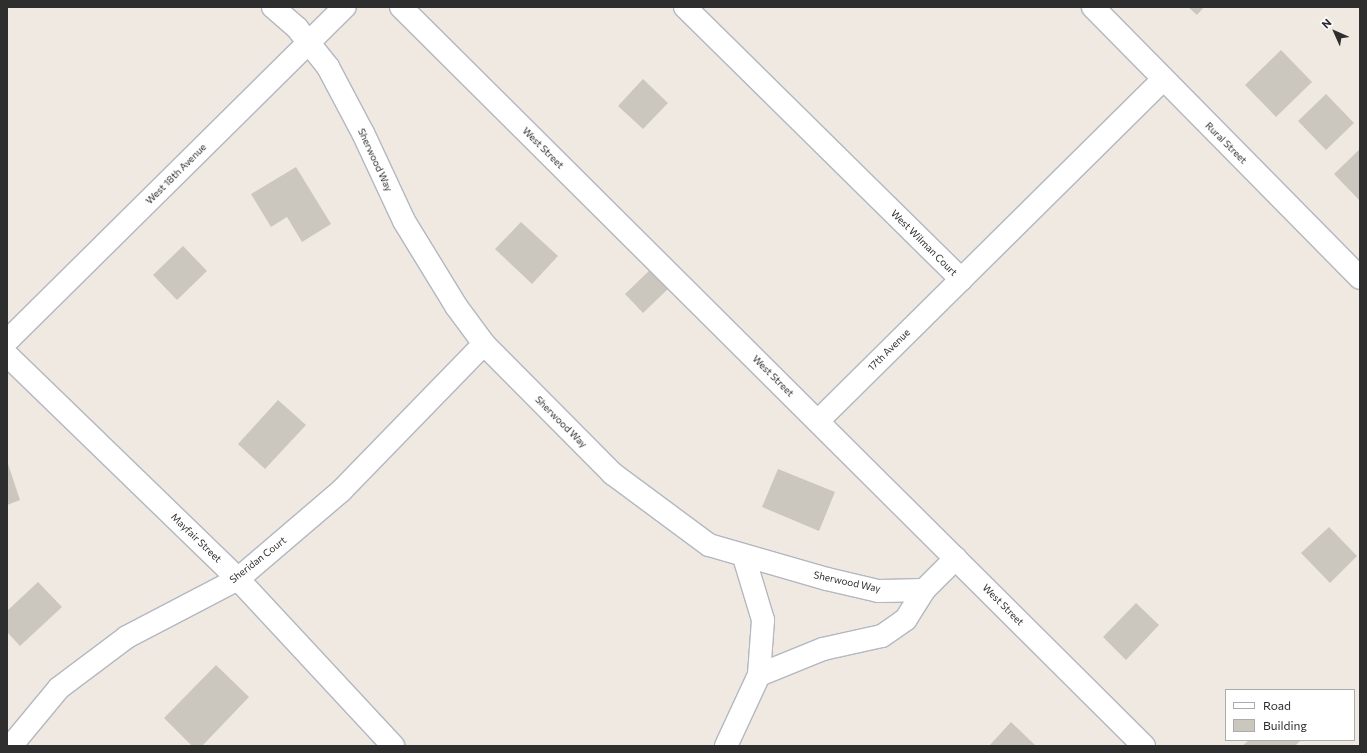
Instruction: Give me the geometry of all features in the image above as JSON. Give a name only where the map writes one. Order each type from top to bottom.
[{"type":"street","name":"Sherwood Way","points":[[273,7],[297,28],[328,68],[363,133],[404,221],[456,306],[484,344],[612,474],[709,545],[744,557],[878,591],[924,590]]},
{"type":"street","name":"West 18th Avenue","points":[[7,341],[345,7]]},
{"type":"street","name":"West Street","points":[[401,7],[1144,746]]},
{"type":"street","name":"West Wilman Court","points":[[685,7],[961,279],[1163,79]]},
{"type":"street","name":"Rural Street","points":[[1093,7],[1360,278]]},
{"type":"street","name":"17th Avenue","points":[[818,421],[961,279]]},
{"type":"street","name":"Sheridan Court","points":[[11,746],[59,688],[127,637],[238,579],[341,491],[484,344]]},
{"type":"street","name":"Mayfair Street","points":[[7,355],[238,579],[393,746]]},
{"type":"street","points":[[726,746],[759,674],[763,620],[744,557]]},
{"type":"street","points":[[759,674],[823,649],[882,636],[906,619],[924,590],[956,558]]},
{"type":"building","points":[[1188,7],[1204,7],[1197,15]]},
{"type":"building","points":[[1281,50],[1312,82],[1276,117],[1245,85]]},
{"type":"building","points":[[643,79],[668,103],[643,129],[618,106]]},
{"type":"building","points":[[1326,94],[1354,123],[1326,150],[1298,121]]},
{"type":"building","points":[[1360,149],[1360,201],[1334,174]]},
{"type":"building","points":[[296,167],[331,224],[302,242],[287,217],[271,227],[251,194]]},
{"type":"building","points":[[521,222],[558,256],[532,284],[495,249]]},
{"type":"building","points":[[183,246],[207,271],[177,300],[153,275]]},
{"type":"building","points":[[652,268],[670,287],[643,313],[625,294]]},
{"type":"building","points":[[278,400],[306,425],[265,469],[238,444]]},
{"type":"building","points":[[7,461],[20,500],[7,505]]},
{"type":"building","points":[[778,469],[835,492],[819,531],[762,507]]},
{"type":"building","points":[[1329,527],[1357,556],[1330,583],[1301,553]]},
{"type":"building","points":[[38,582],[62,607],[20,646],[7,632],[7,611]]},
{"type":"building","points":[[1136,603],[1159,625],[1126,660],[1103,637]]},
{"type":"building","points":[[216,665],[249,697],[202,746],[192,746],[164,718]]},
{"type":"building","points":[[1011,722],[1036,746],[989,746]]},
{"type":"building","points":[[1248,741],[1300,741],[1295,746],[1242,746]]}]
